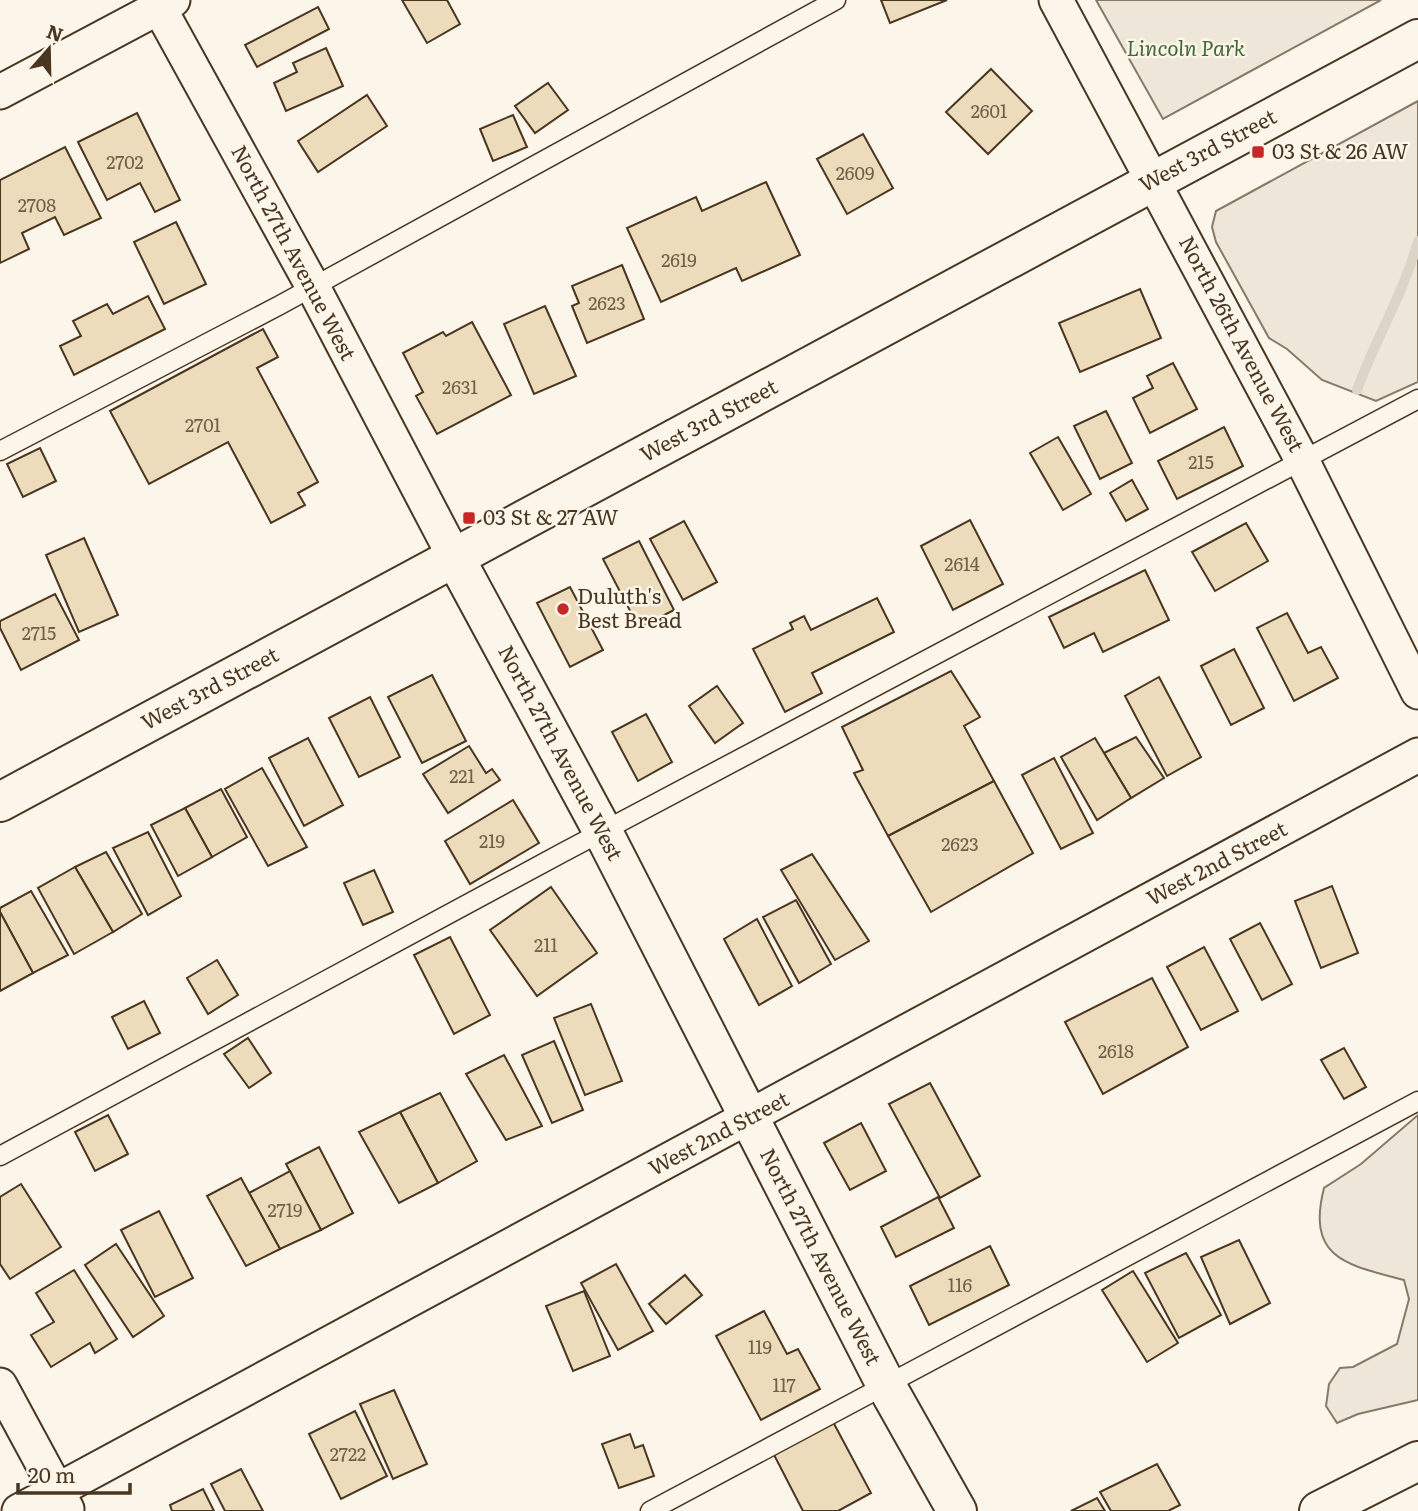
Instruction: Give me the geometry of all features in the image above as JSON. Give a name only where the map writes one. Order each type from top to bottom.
[{"type":"main road","name":"West 3rd Street","points":[[0,802],[1418,39]]},
{"type":"main road","name":"North 27th Avenue West","points":[[455,558],[603,832],[886,1385],[957,1511]]},
{"type":"main road","points":[[1319,1511],[1418,1461]]},
{"type":"street","name":"North 26th Avenue West","points":[[1056,0],[1155,180],[1303,462],[1418,692]]},
{"type":"street","name":"North 27th Avenue West","points":[[162,3],[455,558]]},
{"type":"street","points":[[0,92],[162,3]]},
{"type":"street","name":"West 2nd Street","points":[[19,1511],[63,1501],[748,1118],[1418,755]]},
{"type":"street","points":[[0,1385],[63,1501]]},
{"type":"lane","points":[[0,451],[313,287],[836,0]]},
{"type":"lane","points":[[0,1156],[1418,399]]},
{"type":"lane","points":[[650,1511],[1418,1101]]},
{"type":"green space","name":"Lincoln Park","points":[[1096,0],[1381,0],[1163,119]]},
{"type":"green space","points":[[1418,101],[1418,382],[1376,401],[1322,380],[1287,349],[1269,338],[1216,242],[1212,227],[1216,211]]},
{"type":"green space","points":[[1418,1115],[1418,1400],[1358,1414],[1337,1423],[1326,1406],[1329,1384],[1340,1368],[1353,1367],[1397,1344],[1409,1299],[1404,1280],[1349,1263],[1336,1255],[1326,1244],[1321,1230],[1320,1212],[1324,1188],[1361,1164]]},
{"type":"building","points":[[402,0],[447,0],[460,24],[427,43]]},
{"type":"building","points":[[881,0],[947,0],[890,23]]},
{"type":"building","points":[[318,7],[329,29],[257,67],[245,45]]},
{"type":"building","points":[[326,48],[343,86],[286,111],[274,83],[297,72],[293,63]]},
{"type":"building","points":[[991,69],[1032,111],[988,154],[946,112]]},
{"type":"building","points":[[548,83],[568,110],[535,133],[515,106]]},
{"type":"building","points":[[367,95],[387,126],[318,172],[298,141]]},
{"type":"building","points":[[137,113],[180,200],[155,212],[140,183],[107,200],[78,142]]},
{"type":"building","points":[[513,115],[527,147],[493,161],[480,129]]},
{"type":"building","points":[[863,134],[893,188],[847,214],[817,159]]},
{"type":"building","points":[[65,147],[101,218],[64,235],[55,217],[22,233],[29,249],[0,263],[0,180]]},
{"type":"building","points":[[766,182],[800,255],[742,281],[736,268],[661,302],[627,228],[696,197],[702,211]]},
{"type":"building","points":[[176,222],[206,284],[164,304],[134,242]]},
{"type":"building","points":[[622,265],[644,319],[587,343],[572,306],[579,303],[572,286]]},
{"type":"building","points":[[1140,289],[1161,338],[1080,372],[1059,323]]},
{"type":"building","points":[[148,296],[165,329],[74,375],[60,346],[81,336],[73,321],[107,304],[113,314]]},
{"type":"building","points":[[545,306],[576,376],[534,394],[504,324]]},
{"type":"building","points":[[472,322],[511,395],[437,434],[416,396],[423,392],[403,353],[443,332],[446,336]]},
{"type":"building","points":[[263,329],[278,357],[257,368],[318,482],[298,493],[305,505],[271,523],[228,442],[149,484],[110,411]]},
{"type":"building","points":[[1173,363],[1197,409],[1150,433],[1133,398],[1153,388],[1147,376]]},
{"type":"building","points":[[1106,411],[1132,463],[1100,479],[1074,426]]},
{"type":"building","points":[[1224,427],[1243,466],[1177,499],[1158,461]]},
{"type":"building","points":[[1058,437],[1091,494],[1063,510],[1030,453]]},
{"type":"building","points":[[40,448],[56,481],[23,497],[7,464]]},
{"type":"building","points":[[1132,480],[1148,509],[1126,521],[1110,493]]},
{"type":"building","points":[[970,520],[1003,584],[953,610],[921,546]]},
{"type":"building","points":[[684,521],[717,582],[683,600],[650,539]]},
{"type":"building","points":[[1246,523],[1268,561],[1215,591],[1192,552]]},
{"type":"building","points":[[84,538],[118,615],[79,632],[46,555]]},
{"type":"building","points":[[639,541],[674,610],[639,628],[603,559]]},
{"type":"building","points":[[1145,570],[1169,620],[1103,652],[1094,633],[1064,648],[1049,617]]},
{"type":"building","points":[[570,587],[603,650],[570,667],[537,603]]},
{"type":"building","points":[[55,594],[79,640],[21,670],[0,628],[0,621]]},
{"type":"building","points":[[877,598],[894,632],[812,673],[822,693],[785,712],[753,649],[793,629],[790,623],[804,616],[811,630]]},
{"type":"building","points":[[1287,613],[1308,653],[1321,647],[1338,678],[1294,701],[1257,628]]},
{"type":"building","points":[[1234,649],[1264,708],[1231,725],[1201,666]]},
{"type":"building","points":[[951,671],[980,717],[964,726],[994,781],[888,836],[854,773],[863,770],[842,727]]},
{"type":"building","points":[[432,675],[466,741],[422,763],[388,697]]},
{"type":"building","points":[[1159,677],[1201,757],[1167,776],[1125,696]]},
{"type":"building","points":[[717,686],[743,723],[715,743],[689,706]]},
{"type":"building","points":[[370,697],[400,757],[359,777],[329,718]]},
{"type":"building","points":[[646,714],[672,762],[638,781],[612,732]]},
{"type":"building","points":[[1136,737],[1164,778],[1131,798],[1104,753]]},
{"type":"building","points":[[308,738],[343,805],[304,826],[269,758]]},
{"type":"building","points":[[1095,738],[1131,798],[1097,820],[1061,757]]},
{"type":"building","points":[[469,746],[486,773],[492,769],[500,780],[448,813],[423,774]]},
{"type":"building","points":[[1054,758],[1093,833],[1061,849],[1022,775]]},
{"type":"building","points":[[262,768],[307,847],[268,866],[225,789]]},
{"type":"building","points":[[994,781],[1033,853],[931,912],[888,836]]},
{"type":"building","points":[[221,789],[247,837],[212,857],[185,808]]},
{"type":"building","points":[[513,800],[539,843],[470,884],[445,841]]},
{"type":"building","points":[[185,808],[212,857],[178,876],[151,825]]},
{"type":"building","points":[[148,832],[181,896],[148,915],[113,848]]},
{"type":"building","points":[[106,852],[142,914],[113,932],[75,867]]},
{"type":"building","points":[[812,854],[869,941],[835,960],[781,870]]},
{"type":"building","points":[[75,867],[113,932],[74,954],[38,888]]},
{"type":"building","points":[[374,870],[393,912],[363,925],[344,883]]},
{"type":"building","points":[[1332,886],[1358,953],[1321,968],[1295,901]]},
{"type":"building","points":[[551,887],[597,953],[537,996],[490,930]]},
{"type":"building","points":[[31,891],[68,955],[33,973],[0,912],[0,908]]},
{"type":"building","points":[[796,900],[831,964],[799,983],[763,917]]},
{"type":"building","points":[[0,912],[33,973],[0,991]]},
{"type":"building","points":[[757,919],[792,986],[759,1005],[724,939]]},
{"type":"building","points":[[1260,923],[1292,984],[1262,1000],[1230,939]]},
{"type":"building","points":[[450,937],[490,1015],[454,1034],[414,955]]},
{"type":"building","points":[[1204,947],[1238,1011],[1201,1030],[1167,967]]},
{"type":"building","points":[[217,960],[238,995],[208,1014],[187,978]]},
{"type":"building","points":[[1152,978],[1188,1047],[1103,1094],[1065,1022]]},
{"type":"building","points":[[144,1001],[160,1033],[128,1049],[112,1017]]},
{"type":"building","points":[[591,1004],[622,1081],[585,1095],[554,1018]]},
{"type":"building","points":[[248,1038],[271,1073],[249,1088],[224,1054]]},
{"type":"building","points":[[554,1041],[583,1110],[552,1123],[522,1055]]},
{"type":"building","points":[[1344,1048],[1366,1087],[1344,1099],[1321,1060]]},
{"type":"building","points":[[504,1055],[542,1126],[506,1140],[466,1074]]},
{"type":"building","points":[[930,1083],[980,1176],[940,1198],[889,1104]]},
{"type":"building","points":[[440,1093],[477,1161],[438,1183],[400,1112]]},
{"type":"building","points":[[400,1112],[438,1183],[399,1203],[359,1132]]},
{"type":"building","points":[[108,1115],[128,1154],[95,1171],[75,1132]]},
{"type":"building","points":[[861,1123],[886,1171],[850,1190],[824,1143]]},
{"type":"building","points":[[319,1147],[353,1213],[321,1230],[286,1164]]},
{"type":"building","points":[[290,1171],[321,1230],[280,1249],[249,1193]]},
{"type":"building","points":[[241,1178],[280,1249],[246,1266],[207,1196]]},
{"type":"building","points":[[21,1184],[61,1247],[10,1279],[0,1264],[0,1197]]},
{"type":"building","points":[[938,1197],[954,1228],[896,1257],[881,1227]]},
{"type":"building","points":[[159,1211],[193,1278],[155,1297],[121,1230]]},
{"type":"building","points":[[1239,1240],[1270,1303],[1230,1324],[1201,1257]]},
{"type":"building","points":[[116,1244],[164,1316],[133,1337],[85,1265]]},
{"type":"building","points":[[990,1246],[1009,1285],[929,1325],[910,1286]]},
{"type":"building","points":[[1186,1253],[1221,1315],[1179,1338],[1145,1273]]},
{"type":"building","points":[[616,1264],[653,1331],[618,1350],[581,1283]]},
{"type":"building","points":[[74,1270],[117,1339],[95,1353],[90,1343],[51,1367],[31,1335],[54,1322],[36,1293]]},
{"type":"building","points":[[1133,1271],[1178,1343],[1147,1362],[1102,1290]]},
{"type":"building","points":[[685,1275],[702,1295],[666,1324],[649,1304]]},
{"type":"building","points":[[584,1291],[610,1356],[573,1371],[546,1306]]},
{"type":"building","points":[[764,1311],[787,1354],[798,1349],[820,1389],[761,1420],[716,1336]]},
{"type":"building","points":[[394,1390],[427,1464],[393,1479],[360,1404]]},
{"type":"building","points":[[355,1411],[387,1476],[341,1499],[309,1434]]},
{"type":"building","points":[[832,1420],[871,1493],[838,1511],[803,1511],[772,1451]]},
{"type":"building","points":[[630,1434],[635,1448],[643,1445],[654,1476],[619,1488],[602,1444]]},
{"type":"building","points":[[1157,1464],[1180,1505],[1168,1511],[1111,1511],[1100,1492]]},
{"type":"building","points":[[241,1469],[263,1511],[225,1511],[211,1484]]},
{"type":"building","points":[[203,1489],[214,1511],[172,1511],[170,1505]]},
{"type":"building","points":[[1097,1498],[1105,1511],[1071,1511]]},
{"type":"waterway","points":[[1357,390],[1405,279],[1418,241]]},
{"type":"place","name":"03 St & 26 AW","points":[[1258,152]]},
{"type":"place","name":"03 St & 27 AW","points":[[469,518]]},
{"type":"place","name":"Duluth's Best Bread","points":[[563,609]]}]
